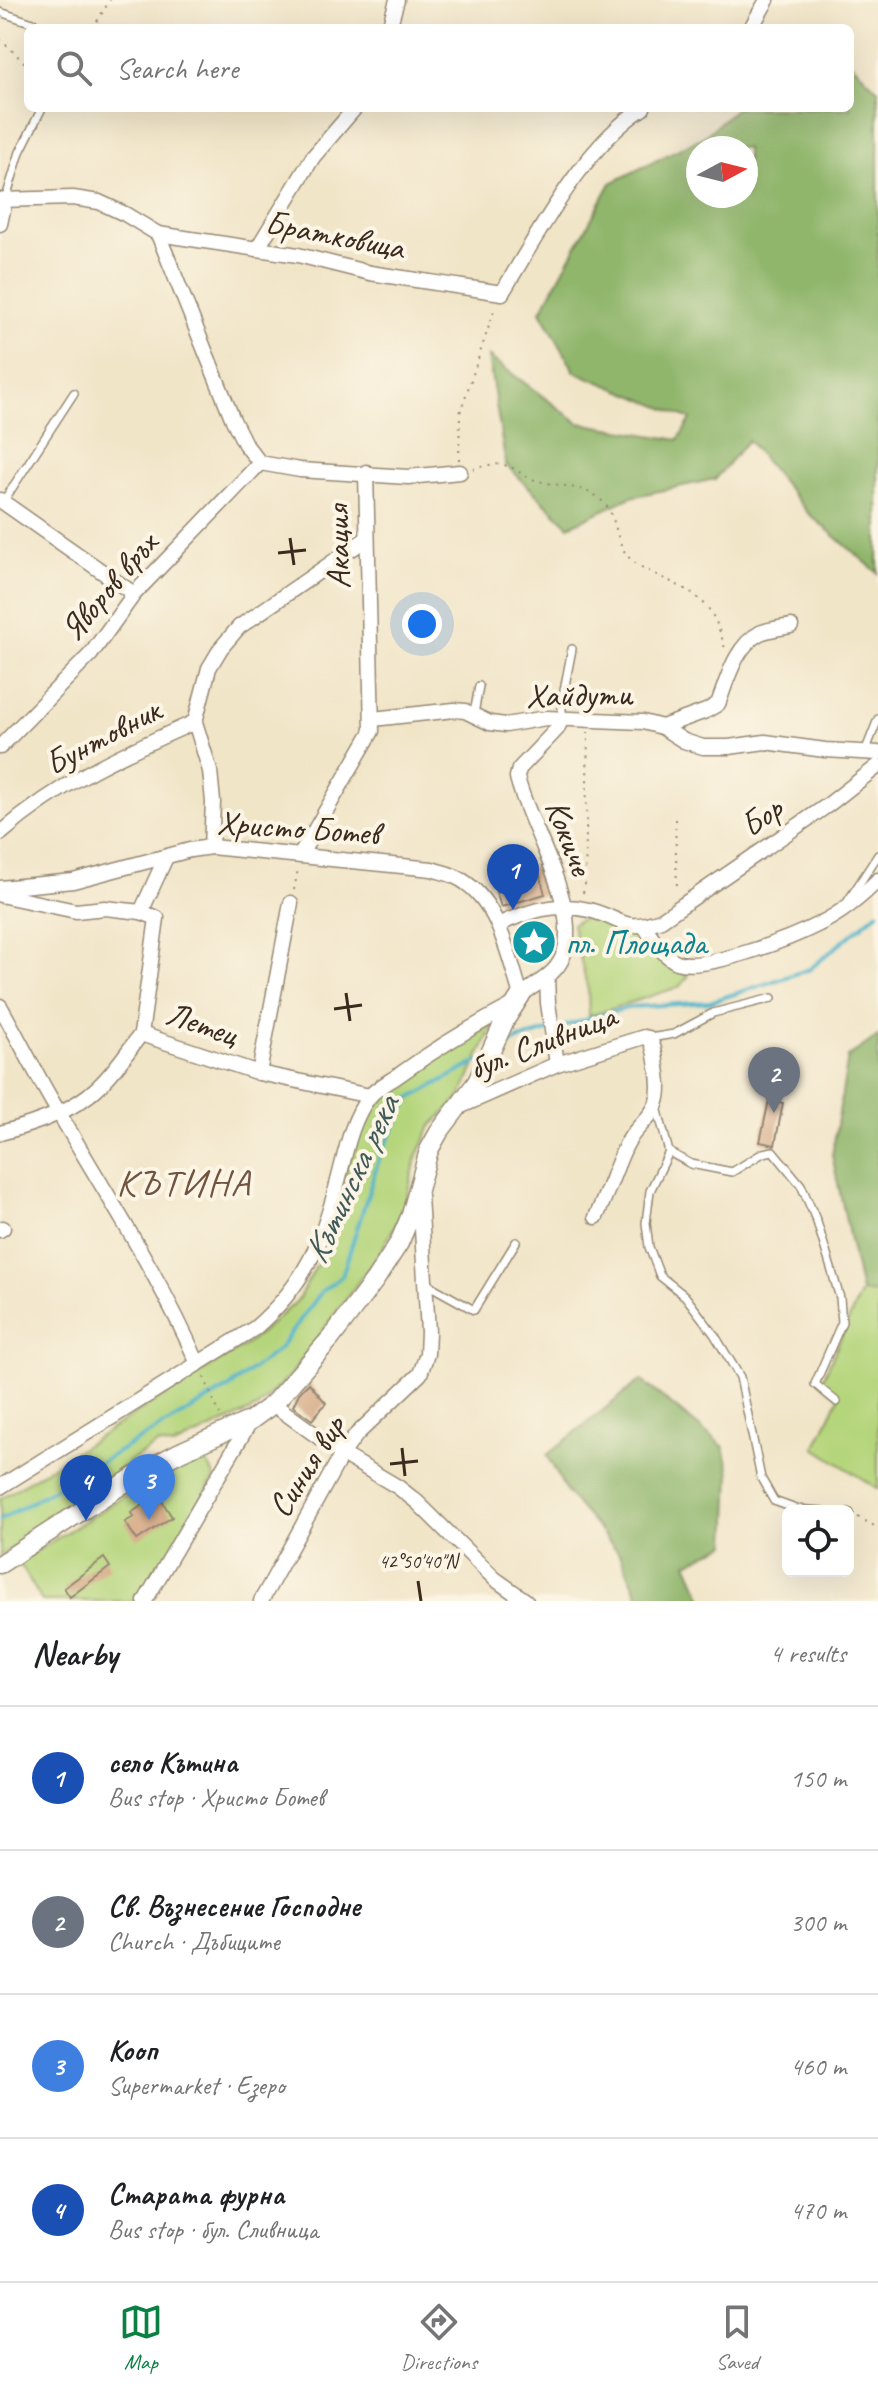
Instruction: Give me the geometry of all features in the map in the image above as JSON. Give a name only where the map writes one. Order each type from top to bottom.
[{"type":"street","points":[[390,24],[397,0]]},
{"type":"street","points":[[753,24],[767,0]]},
{"type":"street","points":[[257,249],[313,157],[352,112]]},
{"type":"street","points":[[502,293],[549,216],[597,151],[624,120],[637,112]]},
{"type":"street","points":[[0,224],[2,200],[73,198],[99,202],[158,234],[233,420],[245,444],[260,463]]},
{"type":"street","name":"Братковица","points":[[158,234],[298,255],[370,273],[502,293]]},
{"type":"street","name":"Акация","points":[[260,463],[300,470],[366,472],[372,731],[301,854]]},
{"type":"street","name":"Яворов връх","points":[[0,747],[91,654],[134,594],[260,463]]},
{"type":"street","points":[[366,472],[408,477],[460,472]]},
{"type":"street","points":[[1,501],[134,594]]},
{"type":"street","points":[[211,847],[213,802],[210,771],[195,722],[197,704],[209,668],[239,627],[366,539]]},
{"type":"street","points":[[662,727],[718,704],[728,674],[753,637],[763,631],[791,626]]},
{"type":"street","name":"Хайдути","points":[[373,719],[454,710],[506,725],[546,718],[643,722],[662,727],[684,741],[703,747],[765,742],[871,753]]},
{"type":"street","name":"Кокиче","points":[[562,718],[557,729],[519,769],[517,777],[558,885],[571,908]]},
{"type":"street","name":"Бунтовник","points":[[0,834],[69,782],[195,722]]},
{"type":"street","name":"Бор","points":[[644,926],[678,912],[878,766]]},
{"type":"street","name":"Христо Ботев","points":[[0,888],[73,881],[211,847],[401,865],[456,876],[472,887],[498,925],[513,1007]]},
{"type":"street","points":[[141,912],[166,857]]},
{"type":"street","points":[[498,925],[531,910],[555,907],[592,911],[623,925],[644,926],[669,958],[681,964],[701,963],[768,945],[820,924],[843,910],[878,880]]},
{"type":"street","points":[[0,895],[76,911],[105,908],[141,912],[157,918],[141,1034]]},
{"type":"street","points":[[259,1073],[291,903]]},
{"type":"street","points":[[557,1058],[549,1014],[547,977],[562,959],[571,908]]},
{"type":"street","name":"бул. Сливница","points":[[0,1487],[255,1328],[277,1309],[298,1283],[316,1252],[347,1147],[358,1116],[370,1096],[432,1053],[513,1007],[547,977]]},
{"type":"street","points":[[0,1006],[58,1112],[155,1274],[198,1364]]},
{"type":"street","points":[[459,1107],[477,1082],[513,1007]]},
{"type":"street","name":"Летец","points":[[0,1133],[84,1099],[99,1087],[141,1034],[259,1073],[370,1096]]},
{"type":"street","points":[[596,1217],[633,1132],[657,1107],[660,1092],[658,1074],[653,1043],[649,1038]]},
{"type":"street","name":"бул. Сливница","points":[[0,1564],[140,1473],[251,1420],[273,1404],[331,1338],[399,1243],[429,1150],[459,1107],[557,1058],[649,1038]]},
{"type":"street","name":"Синия вир","points":[[261,1601],[342,1454],[357,1434],[420,1374],[427,1354],[419,1187]]},
{"type":"street","points":[[273,1404],[342,1454],[408,1495],[495,1579],[526,1601]]},
{"type":"street","points":[[147,1600],[251,1420]]},
{"type":"lane","points":[[0,12],[36,24]]},
{"type":"lane","points":[[2,200],[20,152],[40,112]]},
{"type":"lane","points":[[1,501],[74,393]]},
{"type":"lane","points":[[562,718],[562,701],[572,649]]},
{"type":"lane","points":[[473,716],[479,686]]},
{"type":"lane","points":[[871,753],[878,719]]},
{"type":"lane","points":[[843,910],[878,855]]},
{"type":"lane","points":[[649,1038],[674,1034],[713,1013],[772,998]]},
{"type":"lane","points":[[657,1107],[669,1152],[650,1191],[646,1223],[649,1247],[660,1276],[685,1296],[714,1334],[740,1377],[761,1478],[774,1501],[785,1505]]},
{"type":"lane","points":[[669,1152],[691,1164],[732,1172],[763,1153],[773,1151],[801,1185],[817,1222],[840,1298],[842,1322],[815,1384],[837,1402]]},
{"type":"lane","points":[[425,1283],[474,1310],[516,1242]]},
{"type":"path","points":[[95,24],[110,0]]},
{"type":"path","points":[[0,39],[24,59]]},
{"type":"path","points":[[502,293],[488,321],[460,413],[460,472],[499,464],[601,499],[613,515],[627,556],[645,569],[694,592],[709,608],[719,627],[728,674]]},
{"type":"path","name":"Кокиче","points":[[571,908],[585,884],[589,719]]},
{"type":"path","points":[[675,819],[678,912]]},
{"type":"path","points":[[291,903],[301,854]]},
{"type":"path","points":[[206,1381],[219,1411]]},
{"type":"path","points":[[854,1515],[878,1528]]},
{"type":"green space","points":[[854,66],[878,90],[878,573],[808,513],[748,440],[715,479],[631,497],[569,526],[506,465],[488,356],[579,423],[678,440],[691,419],[575,372],[541,311],[611,183],[686,146],[686,208],[758,208],[758,136],[705,136],[732,112],[854,112]]},
{"type":"green space","points":[[583,918],[626,931],[666,957],[688,977],[679,987],[589,1016],[588,990],[572,924]]},
{"type":"green space","points":[[494,1023],[460,1098],[431,1126],[416,1159],[403,1212],[382,1249],[292,1373],[257,1408],[172,1447],[158,1444],[129,1462],[123,1475],[0,1556],[0,1499],[250,1342],[297,1301],[335,1232],[347,1165],[368,1111],[446,1049]]},
{"type":"green space","points":[[878,1036],[878,1293],[861,1292],[832,1155],[848,1057]]},
{"type":"green space","points":[[861,1292],[878,1293],[878,1489],[815,1448],[839,1397],[821,1383]]},
{"type":"green space","points":[[641,1380],[724,1447],[730,1473],[727,1544],[687,1563],[704,1601],[641,1601],[620,1554],[567,1493],[547,1455]]},
{"type":"green space","points":[[197,1458],[208,1465],[214,1478],[140,1601],[42,1601],[19,1562],[137,1488]]},
{"type":"building","points":[[537,865],[545,894],[501,907],[492,879]]},
{"type":"building","points":[[769,1100],[783,1103],[775,1145],[760,1142]]},
{"type":"building","points":[[309,1383],[326,1403],[312,1420],[293,1406],[299,1393]]},
{"type":"building","points":[[158,1495],[172,1517],[137,1540],[125,1522],[134,1517],[131,1513]]},
{"type":"building","points":[[104,1558],[110,1567],[70,1597],[64,1588]]},
{"type":"waterway","name":"Кътинска река","points":[[498,1051],[517,1040],[630,1007],[710,1002],[810,969],[878,912]]},
{"type":"waterway","name":"Кътинска река","points":[[0,1520],[227,1389],[279,1349],[322,1291],[342,1276],[381,1153],[409,1099],[479,1061]]},
{"type":"place","name":"село Кътина","points":[[513,910]]},
{"type":"place","name":"пл. Площада","points":[[534,942]]},
{"type":"place","name":"Св. Възнесение Господне","points":[[774,1113]]},
{"type":"place","name":"Кооп","points":[[149,1520]]},
{"type":"place","name":"Старата фурна","points":[[86,1521]]},
{"type":"district","name":"КЪТИНА","points":[[184,1182]]}]
